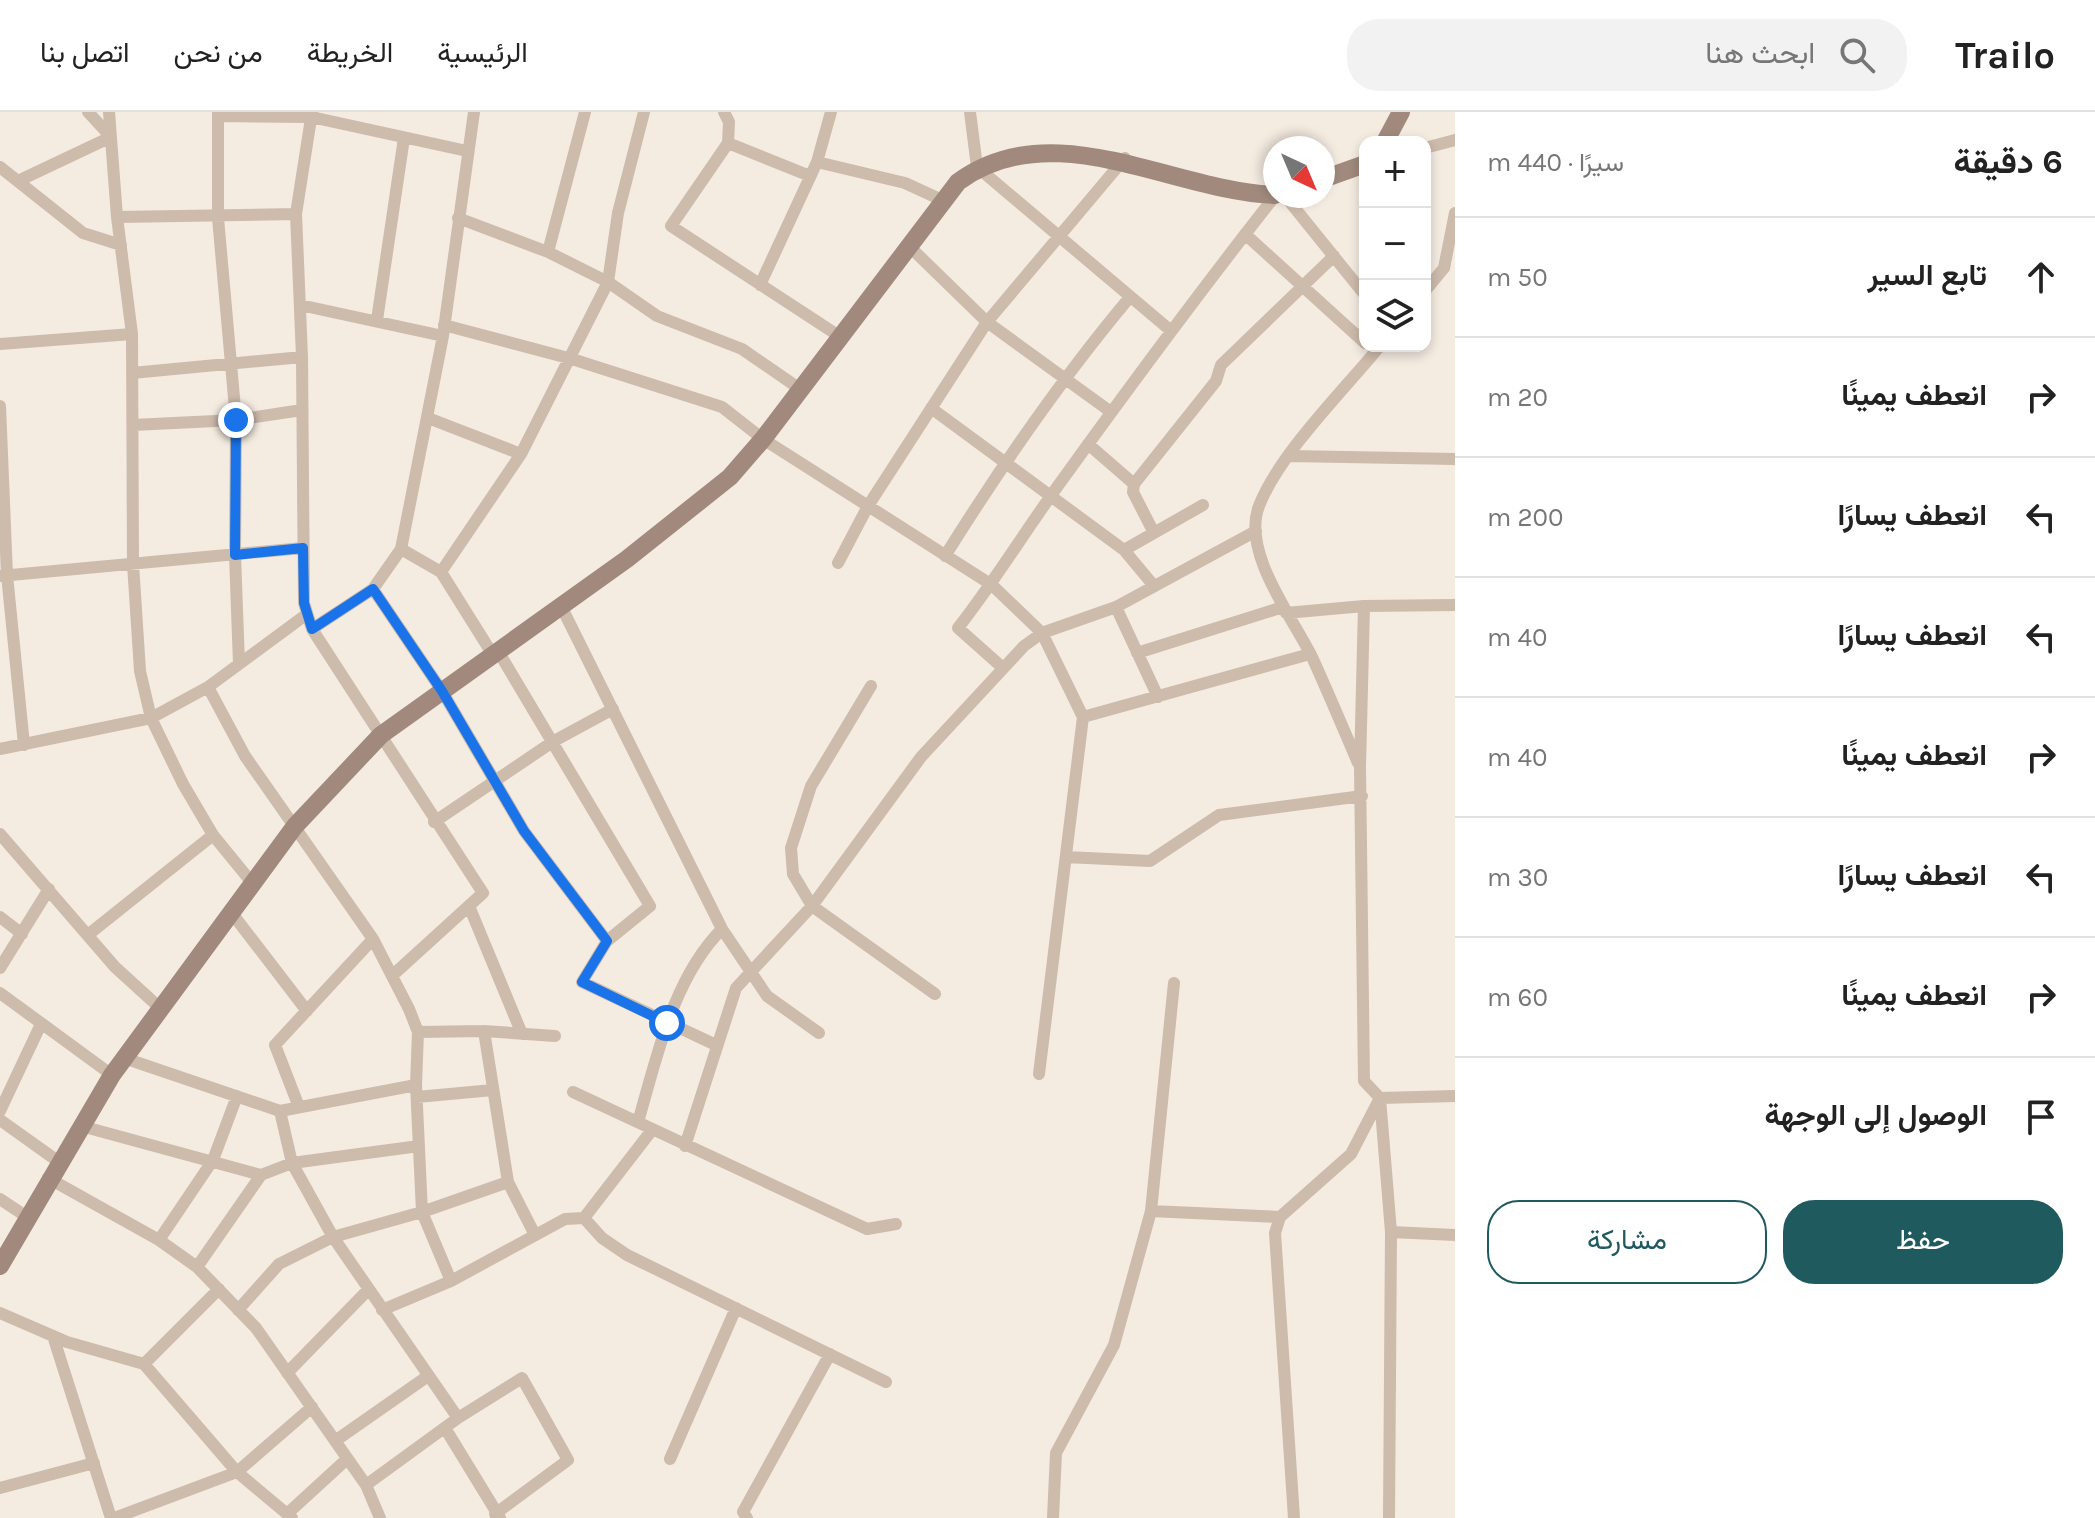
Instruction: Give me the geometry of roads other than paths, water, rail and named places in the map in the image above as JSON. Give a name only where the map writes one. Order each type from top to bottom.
[{"type":"street","points":[[88,112],[111,137]]},
{"type":"street","points":[[109,112],[117,217],[132,334],[133,564],[140,671],[151,718],[183,784],[213,835],[253,884]]},
{"type":"street","points":[[312,629],[373,589],[401,549],[444,330],[474,112]]},
{"type":"street","points":[[548,252],[585,112]]},
{"type":"street","points":[[441,572],[521,454],[572,359],[608,282],[618,213],[644,112]]},
{"type":"street","points":[[724,112],[729,122],[728,143],[671,226],[839,336]]},
{"type":"street","points":[[760,285],[817,162],[831,112]]},
{"type":"street","points":[[970,112],[977,167],[1170,330]]},
{"type":"street","points":[[1388,136],[1401,112]]},
{"type":"street","points":[[239,664],[235,555],[236,420],[218,218],[218,114],[311,115],[467,151]]},
{"type":"street","points":[[311,115],[296,214],[307,614],[312,629],[434,822],[483,893],[394,974]]},
{"type":"street","points":[[18,181],[111,137]]},
{"type":"street","points":[[377,320],[404,138]]},
{"type":"street","points":[[1431,146],[1455,140]]},
{"type":"street","points":[[728,143],[810,176]]},
{"type":"street","points":[[0,1266],[48,1178],[112,1075],[295,826],[381,735],[561,606],[730,477],[763,439],[958,182],[977,167],[1004,155],[1035,150],[1125,158],[1243,194],[1263,195]]},
{"type":"street","points":[[838,563],[868,506],[987,322],[1125,158]]},
{"type":"street","points":[[817,162],[905,183],[944,201]]},
{"type":"street","points":[[1335,175],[1359,166]]},
{"type":"street","points":[[1,169],[83,233],[121,245]]},
{"type":"street","points":[[1003,668],[958,628],[992,585],[1051,496],[1170,330],[1265,208]]},
{"type":"street","points":[[1295,208],[1359,287]]},
{"type":"street","points":[[1431,284],[1444,268],[1455,213]]},
{"type":"street","points":[[117,217],[218,218],[296,214]]},
{"type":"street","points":[[458,218],[548,252],[608,282],[657,316],[742,349],[800,389]]},
{"type":"street","points":[[1245,234],[1359,335]]},
{"type":"street","points":[[910,247],[987,322],[1111,412]]},
{"type":"street","points":[[1154,533],[1133,492],[1134,484],[1216,381],[1221,365],[1334,256]]},
{"type":"street","points":[[945,556],[1004,461],[1063,378],[1130,297]]},
{"type":"street","points":[[300,305],[444,330],[572,359],[722,407],[763,439],[992,585],[1042,633],[1083,717],[1039,1074]]},
{"type":"street","points":[[0,344],[132,334]]},
{"type":"street","points":[[1360,767],[1310,654],[1267,575],[1256,531],[1258,507],[1290,456],[1368,352]]},
{"type":"street","points":[[132,373],[233,361],[302,357]]},
{"type":"street","points":[[0,406],[3,575],[24,745]]},
{"type":"street","points":[[931,408],[1124,550],[1154,586]]},
{"type":"street","points":[[133,425],[236,420],[302,410]]},
{"type":"street","points":[[428,418],[521,454]]},
{"type":"street","points":[[1088,444],[1134,484]]},
{"type":"street","points":[[1290,456],[1454,457]]},
{"type":"street","points":[[1124,550],[1203,505]]},
{"type":"street","points":[[685,1146],[736,988],[752,975],[812,906],[921,757],[1003,668],[1042,633],[1116,607],[1256,531]]},
{"type":"street","points":[[3,575],[303,548]]},
{"type":"street","points":[[401,549],[441,572],[554,741],[650,906],[607,941],[582,982],[716,1045]]},
{"type":"street","points":[[373,589],[442,691],[524,831],[607,941]]},
{"type":"street","points":[[1137,653],[1285,610],[1455,605]]},
{"type":"street","points":[[561,606],[722,929],[767,996],[819,1033]]},
{"type":"street","points":[[1364,606],[1360,767],[1364,1081],[1380,1098],[1391,1232],[1389,1518]]},
{"type":"street","points":[[1116,607],[1158,697]]},
{"type":"street","points":[[0,749],[151,718],[208,687],[307,614]]},
{"type":"street","points":[[1083,717],[1310,654]]},
{"type":"street","points":[[871,686],[811,786],[791,848],[793,874],[812,906],[935,994]]},
{"type":"street","points":[[208,687],[245,756],[373,939],[394,974],[418,1032],[416,1091],[422,1212],[451,1281]]},
{"type":"street","points":[[434,822],[554,741],[613,709]]},
{"type":"street","points":[[1066,857],[1150,861],[1219,815],[1362,796]]},
{"type":"street","points":[[0,834],[115,967],[160,1008]]},
{"type":"street","points":[[89,934],[213,835]]},
{"type":"street","points":[[0,968],[49,889]]},
{"type":"street","points":[[469,906],[522,1034]]},
{"type":"street","points":[[231,912],[307,1011]]},
{"type":"street","points":[[0,917],[22,934]]},
{"type":"street","points":[[638,1122],[667,1023],[703,948],[722,929]]},
{"type":"street","points":[[299,1107],[275,1045],[373,939]]},
{"type":"street","points":[[1053,1518],[1056,1453],[1114,1345],[1151,1211],[1174,983]]},
{"type":"street","points":[[0,993],[112,1075]]},
{"type":"street","points":[[0,1111],[41,1024]]},
{"type":"street","points":[[418,1032],[484,1031],[555,1036]]},
{"type":"street","points":[[484,1031],[508,1182],[535,1235]]},
{"type":"street","points":[[124,1058],[280,1111],[416,1091],[493,1090]]},
{"type":"street","points":[[573,1092],[867,1229],[896,1224]]},
{"type":"street","points":[[159,1240],[213,1160],[237,1096]]},
{"type":"street","points":[[1380,1098],[1455,1096]]},
{"type":"street","points":[[1294,1518],[1275,1233],[1280,1217],[1351,1154],[1380,1098]]},
{"type":"street","points":[[280,1111],[292,1163],[333,1237],[458,1418]]},
{"type":"street","points":[[0,1120],[59,1162]]},
{"type":"street","points":[[81,1126],[261,1175]]},
{"type":"street","points":[[382,1310],[451,1281],[565,1219],[584,1218],[652,1130]]},
{"type":"street","points":[[197,1267],[261,1175],[292,1163],[419,1146]]},
{"type":"street","points":[[48,1178],[159,1240],[197,1267],[219,1289],[312,1407],[366,1485],[380,1518]]},
{"type":"street","points":[[238,1310],[279,1264],[333,1237],[422,1212],[508,1182]]},
{"type":"street","points":[[0,1199],[27,1217]]},
{"type":"street","points":[[1151,1211],[1280,1217]]},
{"type":"street","points":[[584,1218],[602,1238],[627,1255],[886,1382]]},
{"type":"street","points":[[1391,1232],[1455,1235]]},
{"type":"street","points":[[144,1364],[219,1289]]},
{"type":"street","points":[[287,1373],[368,1290]]},
{"type":"street","points":[[670,1459],[736,1308]]},
{"type":"street","points":[[0,1313],[53,1336],[144,1364],[237,1472],[289,1516],[347,1459]]},
{"type":"street","points":[[53,1336],[113,1518],[237,1472],[312,1407]]},
{"type":"street","points":[[747,1518],[743,1512],[830,1354]]},
{"type":"street","points":[[335,1441],[428,1376]]},
{"type":"street","points":[[366,1485],[458,1418],[522,1378],[568,1460],[498,1516],[445,1428]]},
{"type":"street","points":[[0,1488],[94,1463]]}]
